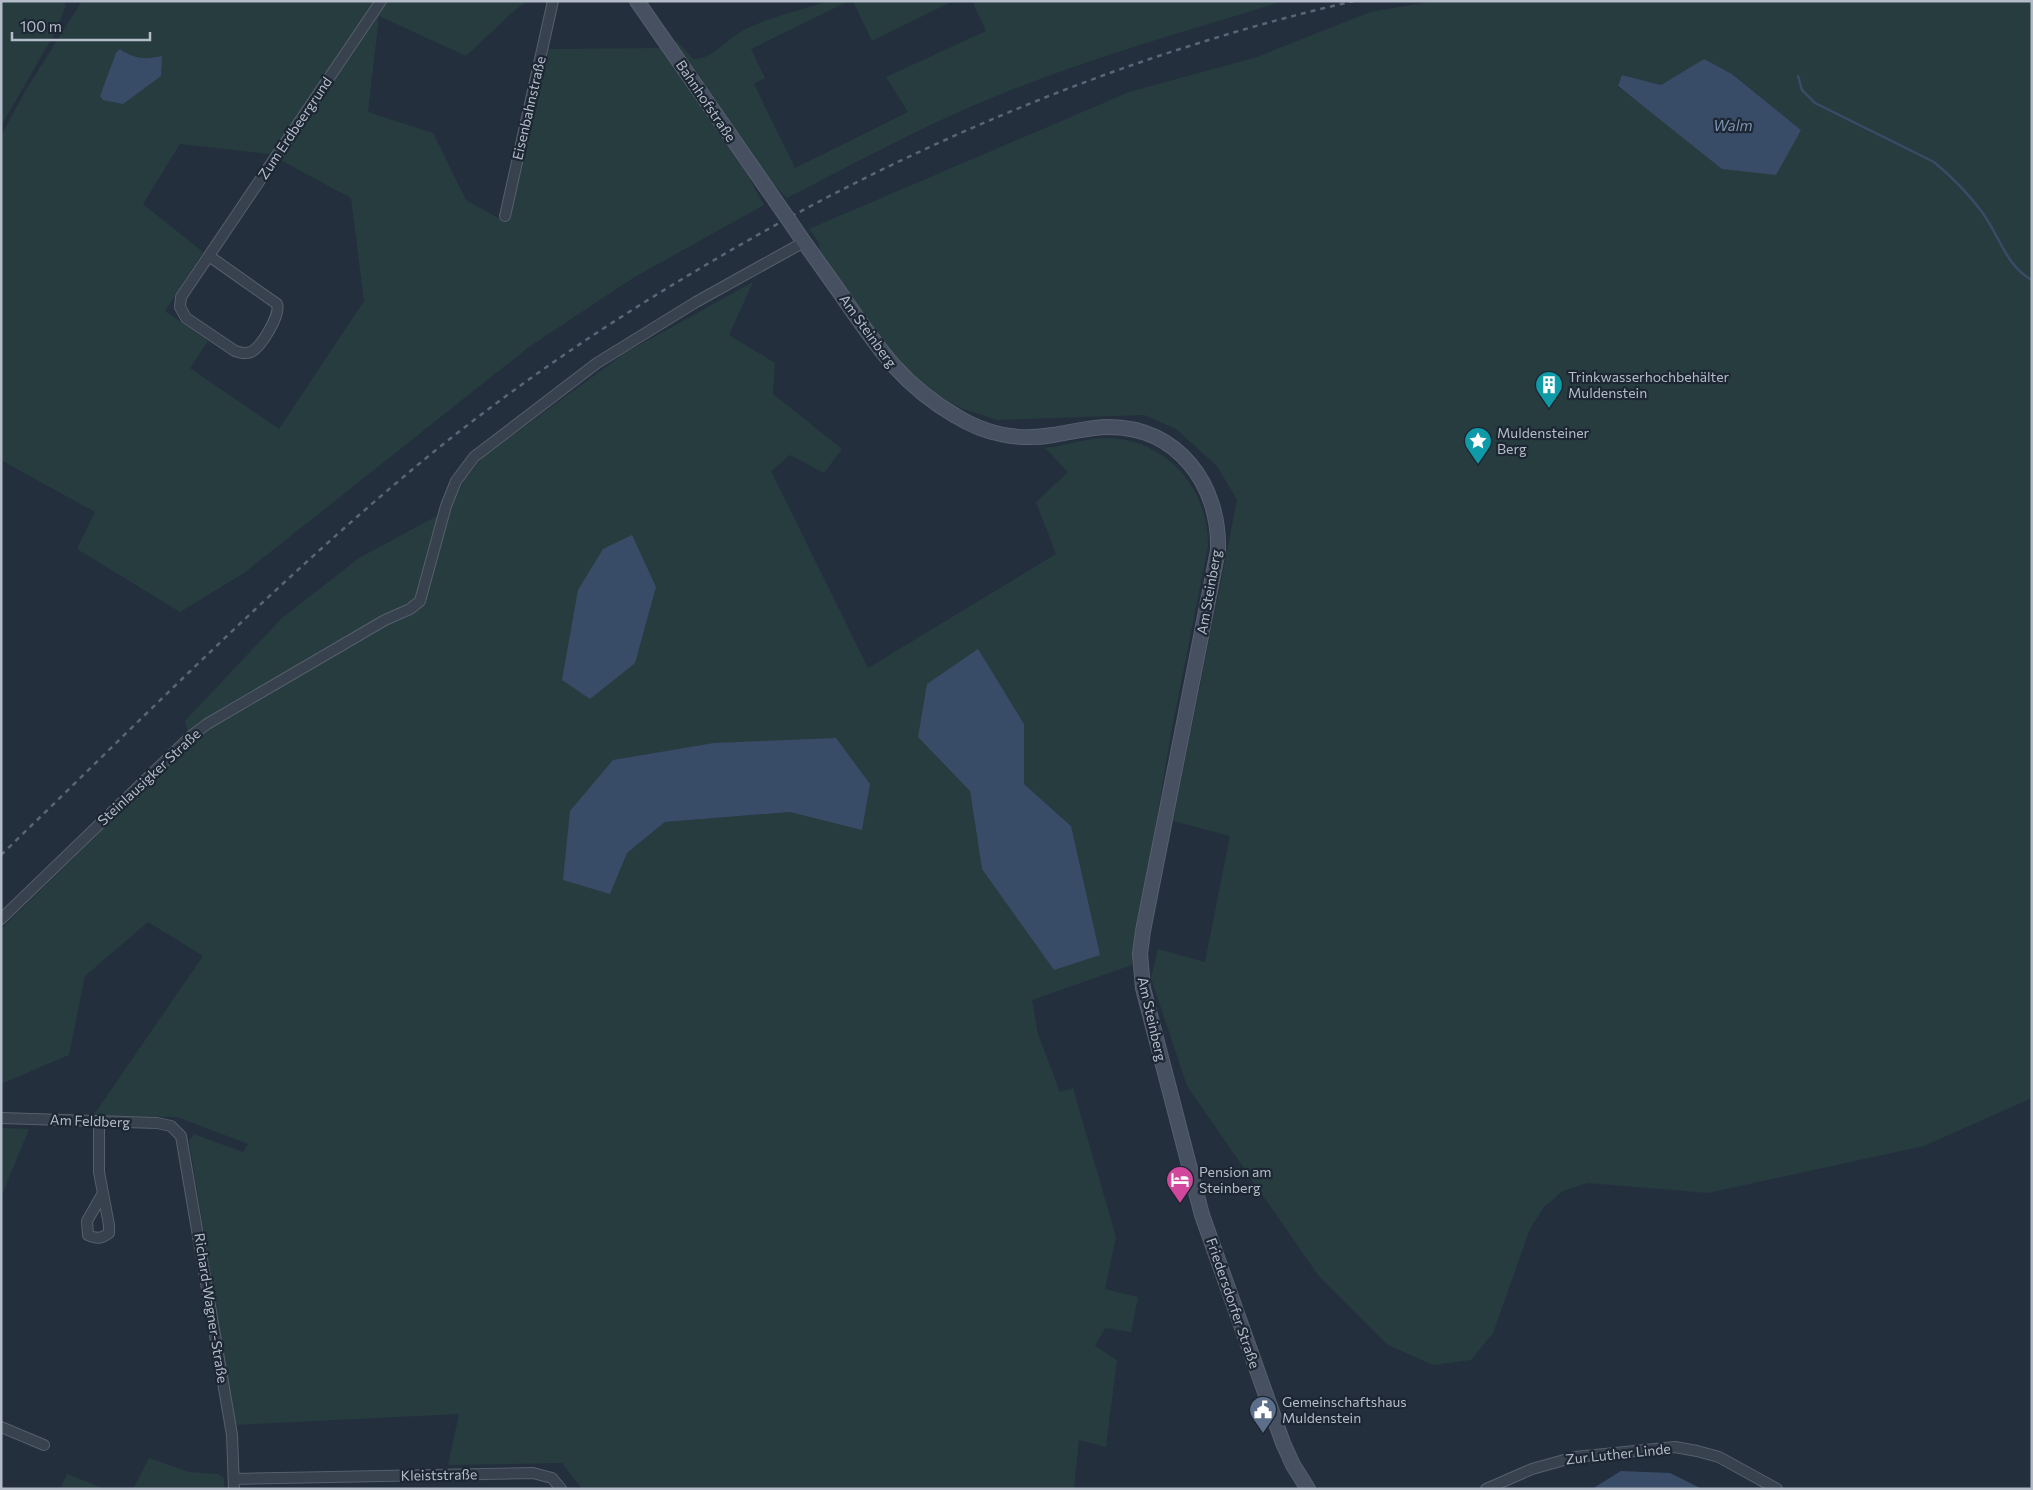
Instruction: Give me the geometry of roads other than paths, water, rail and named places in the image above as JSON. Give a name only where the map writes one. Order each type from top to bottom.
[{"type":"main road","name":"Bahnhofstraße","points":[[637,1],[795,229]]},
{"type":"main road","name":"Am Steinberg","points":[[795,229],[894,368],[927,398],[956,416],[994,433],[1022,438],[1051,436],[1105,427],[1122,428],[1144,433],[1164,442],[1183,456],[1198,473],[1209,493],[1217,522],[1218,550],[1140,954],[1145,996],[1175,1110]]},
{"type":"main road","name":"Friedersdorfer Straße","points":[[1175,1110],[1202,1215],[1223,1278],[1283,1443],[1308,1489]]},
{"type":"street","name":"Zum Erdbeergrund","points":[[209,256],[277,304],[277,316],[257,347],[250,352],[242,354],[235,351],[186,318],[181,311],[181,297],[381,1]]},
{"type":"street","name":"Eisenbahnstraße","points":[[505,216],[553,1]]},
{"type":"street","name":"Steinlausigker Straße","points":[[1,920],[191,736],[207,724],[394,615],[416,606],[424,594],[446,506],[456,481],[474,457],[597,363],[696,302],[804,242]]},
{"type":"street","name":"Am Feldberg","points":[[1,1118],[162,1123],[177,1130]]},
{"type":"street","points":[[99,1122],[98,1159],[103,1193]]},
{"type":"street","name":"Richard-Wagner-Straße","points":[[177,1130],[183,1145],[232,1435],[234,1484]]},
{"type":"street","points":[[1,1428],[44,1444]]},
{"type":"street","name":"Zur Luther Linde","points":[[1486,1489],[1532,1470],[1575,1457],[1675,1447],[1697,1450],[1718,1457],[1777,1489]]},
{"type":"street","name":"Kleiststraße","points":[[234,1484],[533,1473],[552,1478],[561,1489]]},
{"type":"water","points":[[120,49],[140,58],[162,56],[161,76],[123,104],[103,100],[100,96],[116,53]]},
{"type":"water","name":"Walm","points":[[1704,59],[1732,74],[1801,130],[1776,175],[1722,169],[1618,86],[1622,75],[1661,85]]},
{"type":"water","points":[[632,535],[656,587],[635,663],[590,699],[562,680],[578,590],[603,549]]},
{"type":"water","points":[[978,649],[1024,724],[1024,784],[1071,826],[1100,955],[1054,970],[982,869],[970,791],[918,737],[927,684]]},
{"type":"water","points":[[836,738],[870,784],[862,830],[790,812],[665,822],[627,853],[610,894],[563,880],[570,811],[613,760],[714,743]]},
{"type":"water","points":[[1621,1471],[1670,1473],[1702,1489],[1592,1489]]},
{"type":"waterway","points":[[1798,76],[1802,90],[1815,103],[1934,162],[1941,168],[1977,205],[2009,258],[2023,274],[2032,280]]},
{"type":"railway","points":[[1,855],[212,650],[375,501],[463,428],[562,356],[630,311],[776,225],[855,183],[1016,109],[1099,77],[1183,48],[1268,23],[1354,1]]},
{"type":"place","name":"Trinkwasserhochbehälter Muldenstein","points":[[1549,409]]},
{"type":"place","name":"Muldensteiner Berg","points":[[1478,465]]},
{"type":"place","name":"Pension am Steinberg","points":[[1180,1204]]},
{"type":"place","name":"Gemeinschaftshaus Muldenstein","points":[[1263,1434]]}]
